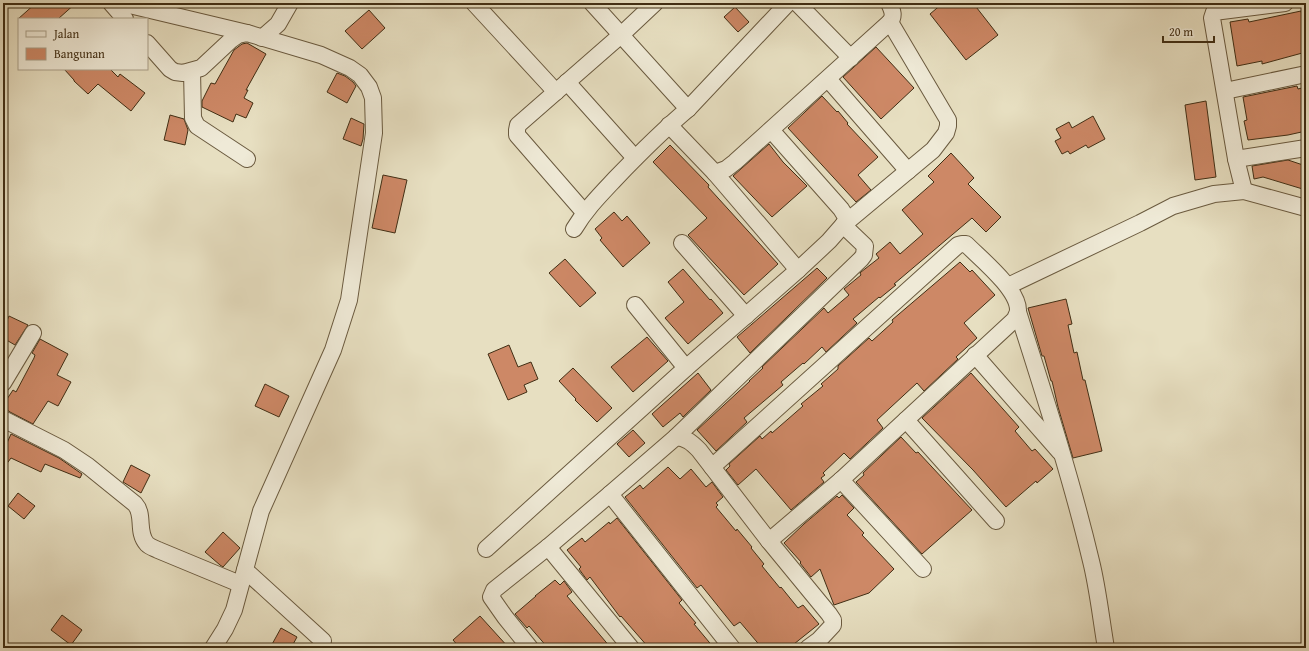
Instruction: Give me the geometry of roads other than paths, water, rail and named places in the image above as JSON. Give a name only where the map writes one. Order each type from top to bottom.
[{"type":"street","points":[[111,3],[124,18]]},
{"type":"street","points":[[121,3],[255,35],[321,55],[350,68],[360,75],[369,87],[373,98],[374,133],[349,300],[333,350],[261,511],[234,610],[213,648]]},
{"type":"street","points":[[148,44],[170,69],[175,72],[184,73],[192,71],[201,68],[231,40],[238,36],[255,35],[278,24],[290,3]]},
{"type":"street","points":[[474,3],[635,158]]},
{"type":"street","points":[[592,3],[688,109]]},
{"type":"street","points":[[584,212],[517,135],[518,125],[621,35],[655,3]]},
{"type":"street","points":[[574,229],[584,212],[635,158],[688,109],[788,3]]},
{"type":"street","points":[[797,3],[851,58]]},
{"type":"street","points":[[714,173],[726,169],[735,162],[890,22],[893,19],[893,10],[889,3]]},
{"type":"street","points":[[1244,191],[1236,159],[1212,18],[1214,12],[1285,3]]},
{"type":"street","points":[[486,549],[686,368],[798,270],[843,226],[933,150],[940,142],[946,133],[948,120],[890,22]]},
{"type":"street","points":[[192,71],[193,118],[197,126],[247,159]]},
{"type":"street","points":[[1225,91],[1306,74]]},
{"type":"street","points":[[828,79],[908,171]]},
{"type":"street","points":[[669,125],[714,173],[798,270]]},
{"type":"street","points":[[771,130],[841,209],[846,217],[843,226]]},
{"type":"street","points":[[1236,159],[1306,148]]},
{"type":"street","points":[[1008,286],[1173,206],[1214,194],[1244,191],[1306,208]]},
{"type":"street","points":[[530,648],[491,597],[494,590],[676,437],[861,259],[864,255],[865,246],[843,226]]},
{"type":"street","points":[[682,243],[746,316]]},
{"type":"street","points":[[712,467],[958,245],[966,244],[1008,286],[1017,303],[1018,312],[1063,456],[1091,562],[1106,648]]},
{"type":"street","points":[[635,305],[686,368]]},
{"type":"street","points":[[768,541],[841,480],[1007,327],[1015,319],[1018,312]]},
{"type":"street","points":[[3,383],[33,333]]},
{"type":"street","points":[[975,355],[1063,456]]},
{"type":"street","points":[[3,419],[64,450],[88,466],[135,504],[140,512],[142,534],[147,544],[158,550],[242,577],[323,641]]},
{"type":"street","points":[[906,420],[996,521]]},
{"type":"street","points":[[676,437],[684,438],[691,442],[712,467],[768,541],[833,620],[833,625],[819,640],[808,648]]},
{"type":"street","points":[[841,480],[923,569]]},
{"type":"street","points":[[610,494],[732,648]]},
{"type":"street","points":[[548,546],[631,648]]}]
